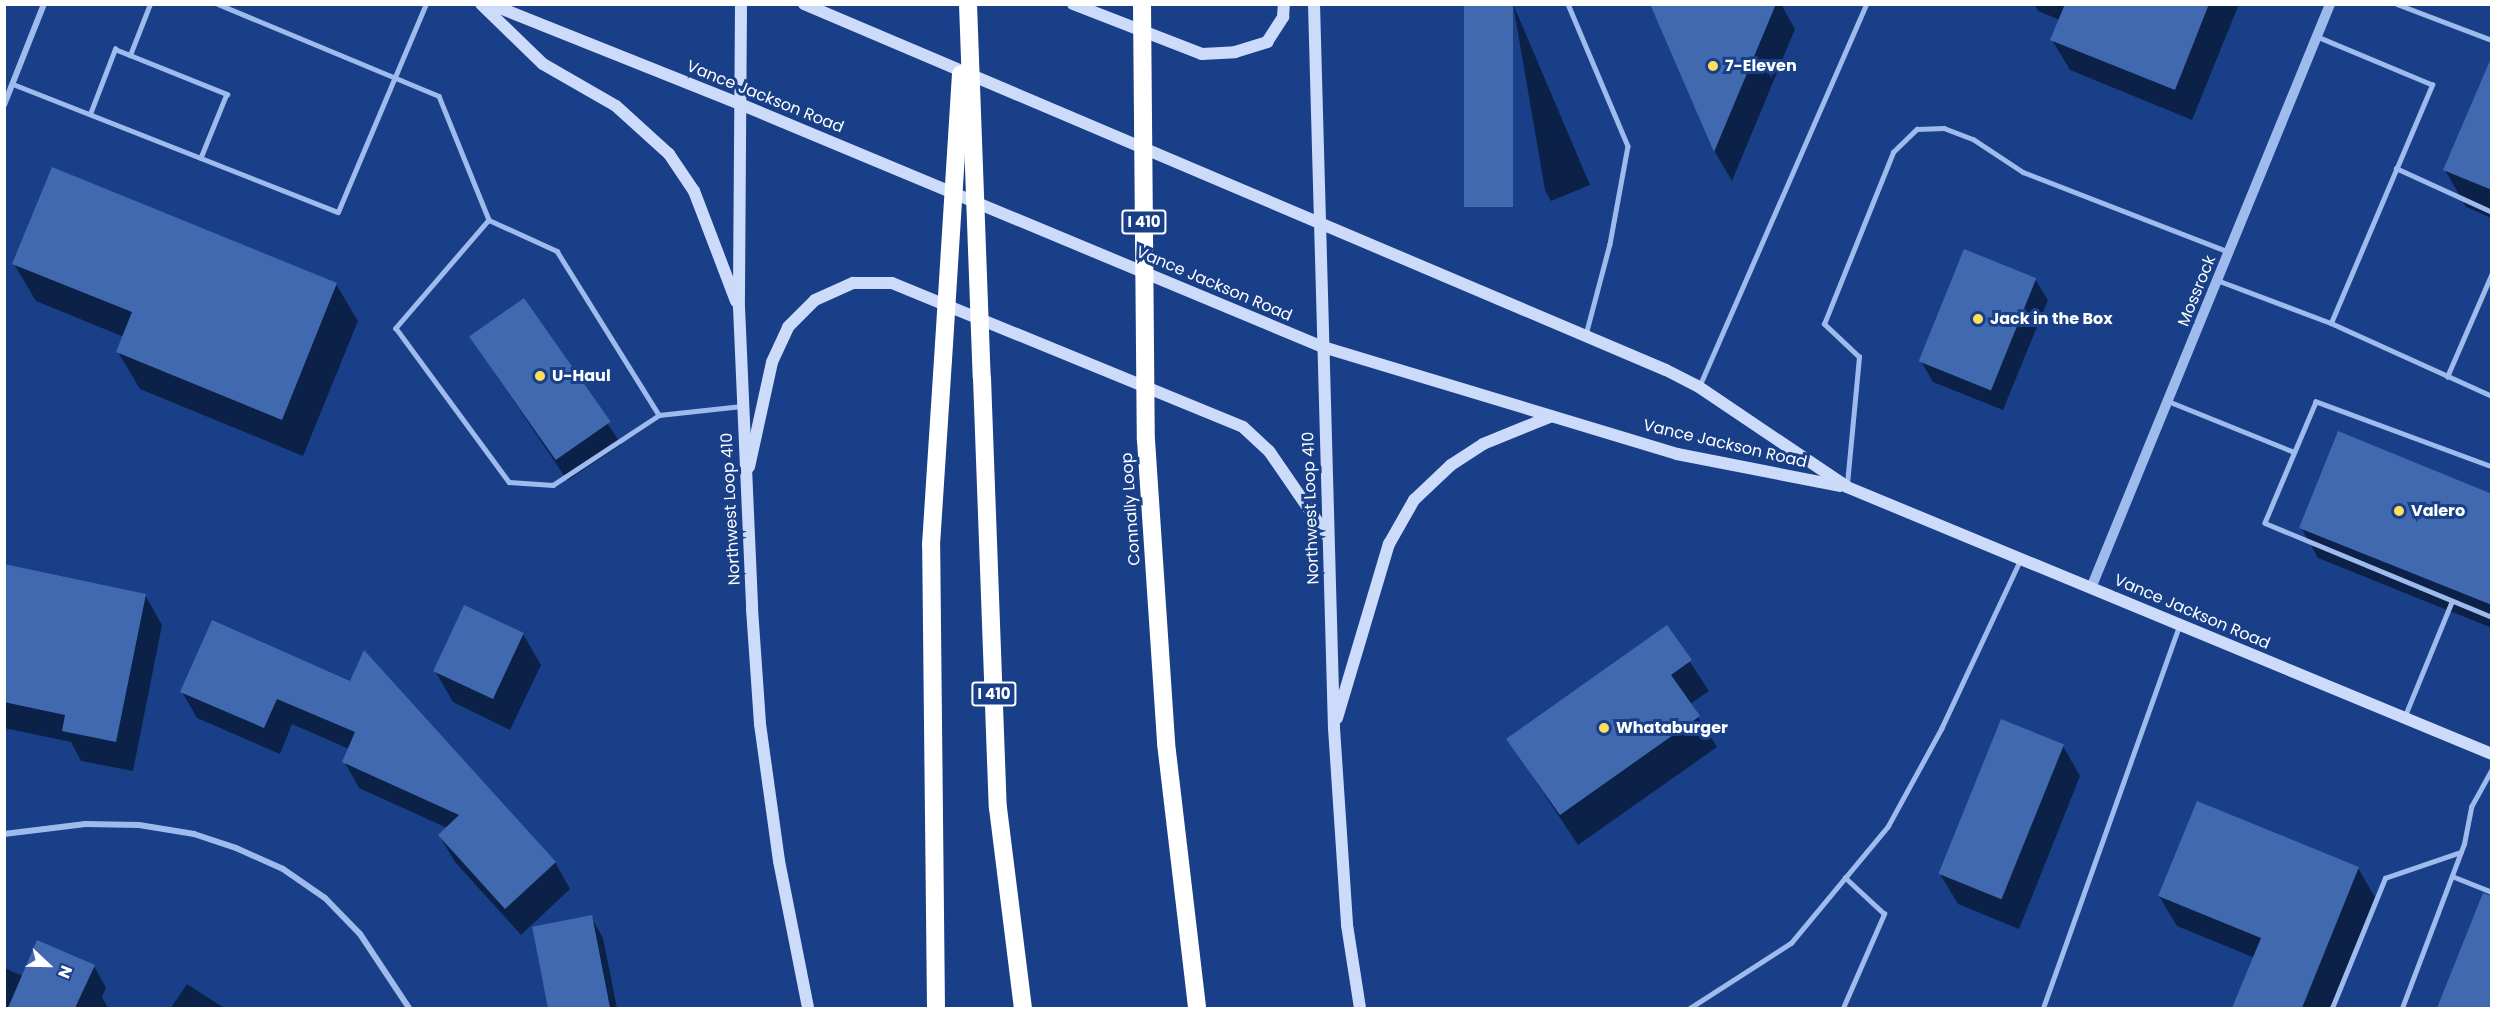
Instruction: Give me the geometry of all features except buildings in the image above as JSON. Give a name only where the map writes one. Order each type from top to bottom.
[{"type":"highway","points":[[936,1008],[931,545],[967,4]]},
{"type":"highway","name":"I 410","points":[[967,4],[998,808],[1023,1008]]},
{"type":"highway","name":"Connally Loop","points":[[1142,4],[1146,441],[1166,743],[1197,1008]]},
{"type":"main road","points":[[482,4],[543,64],[616,106],[669,154],[694,191],[739,307]]},
{"type":"main road","name":"Vance Jackson Road","points":[[490,4],[740,104],[1323,347],[1677,454],[1847,487]]},
{"type":"main road","name":"Northwest Loop 410","points":[[741,4],[739,307],[745,485],[760,724],[779,861],[808,1008]]},
{"type":"main road","name":"Vance Jackson Road","points":[[804,4],[1586,336],[1699,387],[1847,487],[2492,754]]},
{"type":"main road","points":[[1073,4],[1202,54],[1235,52],[1267,42],[1283,17],[1284,4]]},
{"type":"main road","name":"Northwest Loop 410","points":[[1314,4],[1334,728],[1347,925],[1360,1008]]},
{"type":"main road","points":[[745,485],[772,362],[788,327],[815,300],[853,283],[892,283],[1243,427],[1269,451],[1329,538]]},
{"type":"main road","points":[[1334,728],[1389,544],[1414,500],[1451,465],[1483,444],[1552,416]]},
{"type":"street","points":[[4,105],[44,4]]},
{"type":"street","name":"Mossrock","points":[[2091,588],[2330,4]]},
{"type":"street","points":[[4,834],[85,824],[139,825],[194,834],[236,848],[283,869],[325,898],[360,934],[409,1008]]},
{"type":"lane","points":[[130,55],[150,4]]},
{"type":"lane","points":[[218,4],[439,96],[489,220],[557,251],[659,415]]},
{"type":"lane","points":[[13,84],[338,212],[426,4]]},
{"type":"lane","points":[[1568,4],[1628,146],[1610,244],[1586,336]]},
{"type":"lane","points":[[1699,387],[1866,4]]},
{"type":"lane","points":[[2397,4],[2492,40]]},
{"type":"lane","points":[[2316,37],[2432,85],[2331,323]]},
{"type":"lane","points":[[90,114],[115,49],[227,94],[201,158]]},
{"type":"lane","points":[[1847,487],[1859,357],[1824,324],[1893,152],[1917,129],[1944,128],[1973,139],[2023,172],[2229,252]]},
{"type":"lane","points":[[2396,168],[2492,212]]},
{"type":"lane","points":[[489,220],[396,328],[509,482],[553,484],[659,415],[742,406]]},
{"type":"lane","points":[[2446,377],[2492,273]]},
{"type":"lane","points":[[2217,280],[2331,323],[2492,396]]},
{"type":"lane","points":[[2168,401],[2295,452]]},
{"type":"lane","points":[[2492,467],[2316,402],[2265,524],[2492,617]]},
{"type":"lane","points":[[1690,1008],[1791,943],[1888,826],[1931,748],[2020,560]]},
{"type":"lane","points":[[2404,718],[2452,601]]},
{"type":"lane","points":[[2043,1008],[2180,625]]},
{"type":"lane","points":[[2402,1008],[2461,852],[2471,807],[2492,769]]},
{"type":"lane","points":[[2332,1008],[2385,878],[2461,852]]},
{"type":"lane","points":[[2452,876],[2492,892]]},
{"type":"lane","points":[[1843,1008],[1884,914],[1845,878]]},
{"type":"place","name":"7-Eleven","points":[[1713,66]]},
{"type":"place","name":"Jack in the Box","points":[[1978,319]]},
{"type":"place","name":"U-Haul","points":[[540,376]]},
{"type":"place","name":"Valero","points":[[2399,511]]},
{"type":"place","name":"Whataburger","points":[[1604,728]]}]
